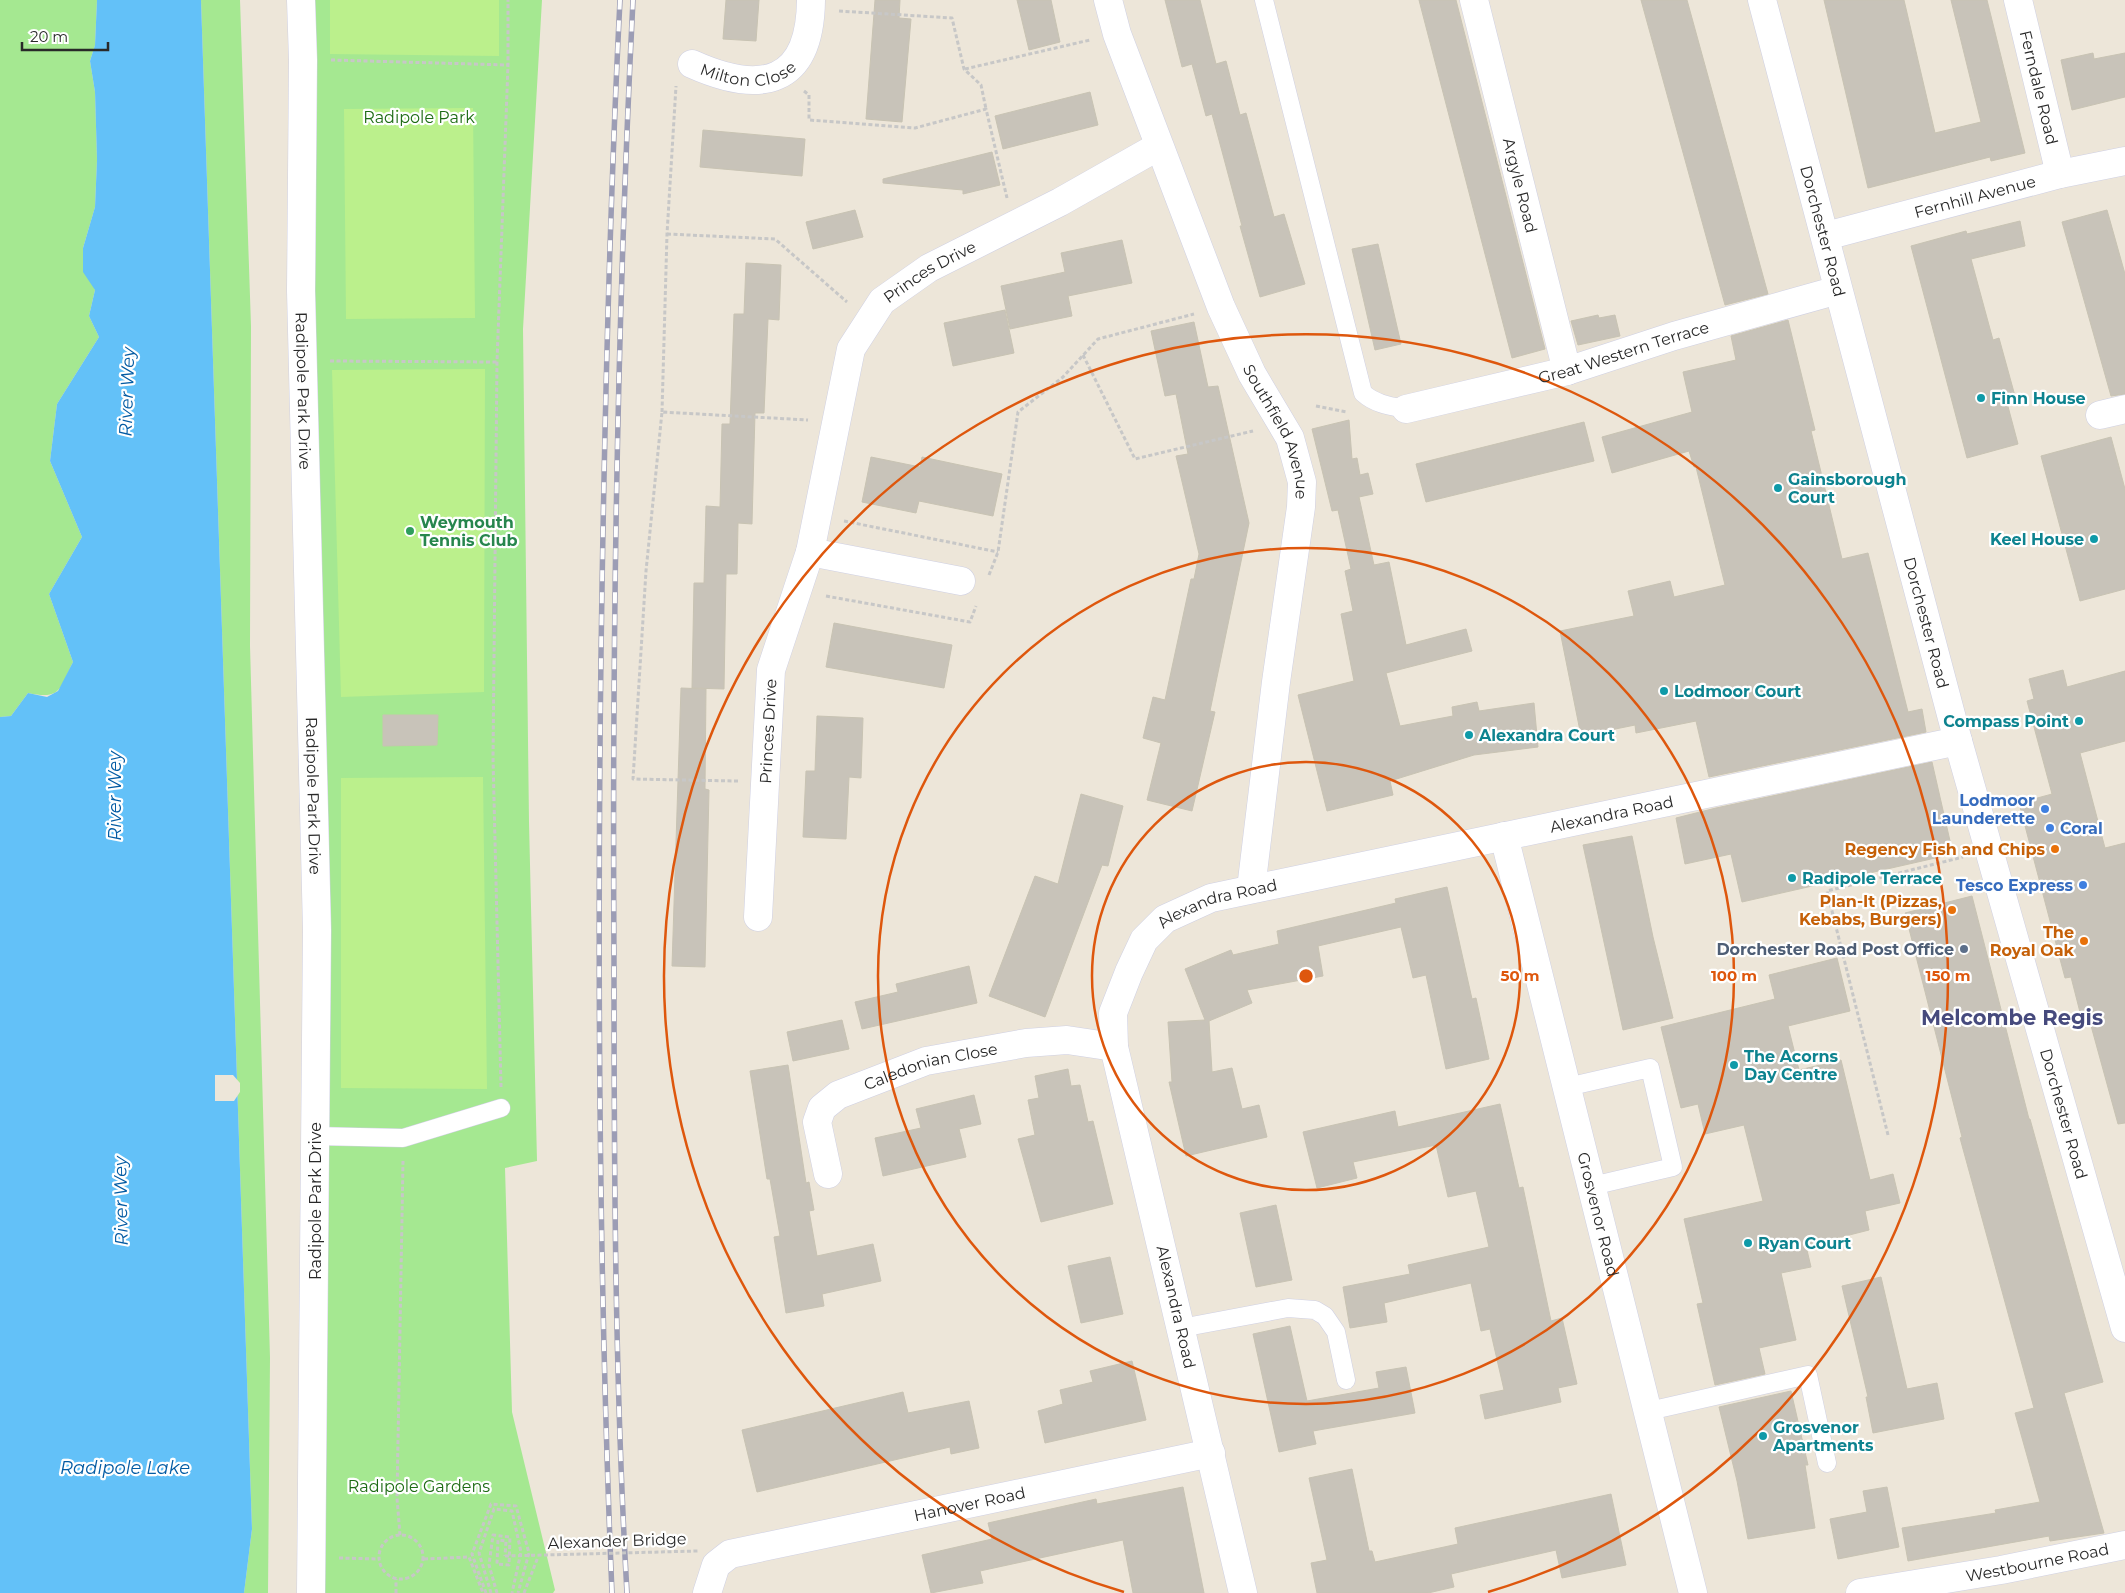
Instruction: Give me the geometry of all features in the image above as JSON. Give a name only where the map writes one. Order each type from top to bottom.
[{"type":"street","name":"Radipole Park Drive","points":[[301,0],[303,60],[302,300],[317,930],[311,1593]]},
{"type":"street","name":"Southfield Avenue","points":[[1108,0],[1117,34],[1221,307],[1252,374],[1290,438],[1298,461],[1302,482],[1301,506],[1276,682],[1251,889]]},
{"type":"street","name":"Argyle Road","points":[[1474,0],[1567,371]]},
{"type":"street","name":"Dorchester Road","points":[[1762,0],[1988,851],[2125,1328]]},
{"type":"street","name":"Ferndale Road","points":[[2018,0],[2060,174]]},
{"type":"street","name":"Milton Close","points":[[692,64],[716,75],[742,79],[767,80],[787,72],[799,58],[808,38],[811,4]]},
{"type":"street","name":"Princes Drive","points":[[758,917],[763,782],[771,670],[810,552],[851,349],[882,301],[929,268],[1060,202],[1159,146]]},
{"type":"street","name":"Fernhill Avenue","points":[[1826,236],[2060,174],[2125,161]]},
{"type":"street","name":"Great Western Terrace","points":[[1406,409],[1567,371],[1674,336],[1838,290]]},
{"type":"street","points":[[810,552],[961,581]]},
{"type":"street","name":"Alexandra Road","points":[[1243,1593],[1114,1047],[1113,1013],[1144,940],[1165,919],[1211,898],[1958,741]]},
{"type":"street","name":"Grosvenor Road","points":[[1504,836],[1693,1593]]},
{"type":"street","name":"Caledonian Close","points":[[828,1174],[817,1122],[822,1108],[838,1095],[926,1060],[1026,1043],[1067,1040],[1114,1047]]},
{"type":"street","name":"Hanover Road","points":[[707,1593],[716,1565],[730,1554],[1211,1453]]},
{"type":"street","name":"Westbourne Road","points":[[1860,1593],[2001,1570],[2125,1545]]},
{"type":"lane","points":[[1264,0],[1363,392],[1370,400],[1406,409]]},
{"type":"lane","points":[[1567,1087],[1650,1068],[1673,1167],[1592,1186]]},
{"type":"lane","points":[[315,1136],[403,1138],[501,1108]]},
{"type":"lane","points":[[1181,1328],[1288,1308],[1315,1310],[1325,1316],[1336,1332],[1346,1380]]},
{"type":"lane","points":[[1648,1411],[1808,1375],[1827,1463]]},
{"type":"path","points":[[501,1108],[493,758],[497,362],[508,66],[508,0]]},
{"type":"path","points":[[811,4],[952,18],[964,70],[981,85],[1014,225]]},
{"type":"path","points":[[964,70],[1117,34]]},
{"type":"path","points":[[322,60],[508,66]]},
{"type":"path","points":[[692,64],[675,87],[667,234],[662,412],[646,571],[633,779],[763,782]]},
{"type":"path","points":[[787,72],[808,95],[809,120],[915,128],[986,110]]},
{"type":"path","points":[[667,234],[775,239],[869,320]]},
{"type":"path","points":[[988,578],[998,552],[1018,412],[1063,376],[1098,339],[1221,307]]},
{"type":"path","points":[[1083,355],[1136,459],[1281,424]]},
{"type":"path","points":[[320,361],[497,362]]},
{"type":"path","points":[[662,412],[837,422]]},
{"type":"path","points":[[818,516],[998,552]]},
{"type":"path","points":[[798,591],[970,622],[977,604]]},
{"type":"path","points":[[1888,1135],[1827,891],[1988,851]]},
{"type":"path","points":[[400,1535],[397,1498],[403,1138]]},
{"type":"path","points":[[484,1593],[472,1554],[490,1504],[516,1506],[529,1553],[518,1593]]},
{"type":"path","points":[[490,1593],[479,1553],[494,1509],[512,1511],[521,1552],[512,1592]]},
{"type":"path","points":[[400,1535],[415,1540],[423,1552],[423,1559],[417,1573],[404,1579],[396,1579],[384,1571],[381,1566],[380,1552],[388,1540],[400,1535]]},
{"type":"path","name":"Alexander Bridge","points":[[496,1591],[490,1565],[493,1535],[510,1537],[510,1555],[509,1565],[497,1564],[498,1540],[506,1541],[505,1556],[513,1556],[521,1557],[698,1550]]},
{"type":"path","points":[[423,1559],[469,1557],[484,1593]]},
{"type":"path","points":[[524,1593],[538,1557]]},
{"type":"path","points":[[396,1579],[396,1593]]},
{"type":"green space","points":[[0,0],[97,0],[95,45],[90,61],[95,92],[97,160],[95,207],[83,248],[95,290],[89,316],[99,337],[57,404],[50,461],[82,537],[49,594],[73,662],[62,686],[58,690],[47,695],[28,693],[11,716],[0,717]]},
{"type":"green space","points":[[201,0],[240,0],[251,326],[250,646],[270,1358],[268,1593],[244,1593],[252,1529]]},
{"type":"green space","name":"Radipole Park","points":[[301,0],[542,0],[523,329],[529,822],[537,1161],[505,1168],[512,1412],[555,1590],[553,1593],[311,1593]]},
{"type":"green space","points":[[330,0],[499,0],[499,56],[330,54]]},
{"type":"green space","points":[[473,108],[475,318],[346,319],[344,109]]},
{"type":"green space","name":"Weymouth Tennis Club","points":[[485,369],[484,692],[341,697],[332,370]]},
{"type":"green space","points":[[483,777],[487,1089],[341,1088],[341,778]]},
{"type":"water","name":"Radipole Lake","points":[[97,0],[201,0],[252,1529],[244,1593],[0,1593],[0,717],[11,716],[28,693],[47,697],[58,691],[73,662],[49,594],[82,537],[50,461],[57,404],[99,337],[89,316],[95,290],[83,272],[83,248],[95,207],[97,160],[95,92],[90,61],[95,45]]},
{"type":"pier","points":[[215,1075],[233,1075],[240,1083],[240,1092],[234,1101],[215,1101]]},
{"type":"building","points":[[726,0],[759,0],[756,41],[723,39]]},
{"type":"building","points":[[875,0],[900,0],[899,18],[911,19],[902,122],[866,119]]},
{"type":"building","points":[[1017,0],[1051,0],[1060,42],[1029,50]]},
{"type":"building","points":[[1165,0],[1200,0],[1216,64],[1226,61],[1240,115],[1246,113],[1274,217],[1284,214],[1305,284],[1260,297],[1212,114],[1206,116],[1192,64],[1182,67]]},
{"type":"building","points":[[1419,0],[1456,0],[1545,349],[1512,358]]},
{"type":"building","points":[[1641,0],[1687,0],[1768,294],[1725,305]]},
{"type":"building","points":[[1824,0],[1904,0],[1935,133],[1981,122],[1951,0],[1987,0],[2025,153],[1991,161],[1990,157],[1868,188]]},
{"type":"building","points":[[2093,53],[2094,59],[2125,53],[2125,97],[2072,110],[2061,60]]},
{"type":"building","points":[[1090,92],[1098,125],[1003,149],[995,116]]},
{"type":"building","points":[[703,130],[805,139],[802,176],[700,167]]},
{"type":"building","points":[[992,152],[1000,185],[963,194],[963,190],[883,183],[883,179]]},
{"type":"building","points":[[855,210],[863,237],[813,249],[806,222]]},
{"type":"building","points":[[2107,210],[2125,274],[2125,394],[2111,396],[2062,222]]},
{"type":"building","points":[[2020,221],[2025,246],[1971,259],[1993,340],[1999,338],[2015,396],[2006,399],[2018,444],[1967,458],[1911,246],[1966,231],[1967,234]]},
{"type":"building","points":[[1122,240],[1132,283],[1068,296],[1072,316],[1010,329],[1001,286],[1065,272],[1061,253]]},
{"type":"building","points":[[1378,244],[1401,344],[1375,350],[1352,249]]},
{"type":"building","points":[[746,263],[781,265],[779,320],[768,319],[764,413],[755,413],[752,524],[738,523],[737,574],[726,574],[724,689],[692,688],[694,583],[704,583],[706,506],[720,507],[722,424],[730,424],[734,314],[744,314]]},
{"type":"building","points":[[1005,310],[1014,353],[953,366],[944,323]]},
{"type":"building","points":[[1598,315],[1599,318],[1615,315],[1620,336],[1578,345],[1571,321]]},
{"type":"building","points":[[1788,320],[1815,430],[1811,431],[1842,559],[1868,553],[1908,712],[1922,709],[1926,732],[1709,777],[1696,721],[1636,733],[1635,725],[1581,736],[1560,631],[1634,616],[1628,591],[1670,581],[1674,597],[1725,585],[1696,467],[1694,467],[1689,451],[1612,473],[1602,437],[1692,412],[1683,372],[1736,360],[1731,336]]},
{"type":"building","points":[[1194,322],[1208,387],[1218,386],[1249,523],[1210,711],[1215,712],[1192,811],[1147,800],[1161,743],[1143,738],[1153,697],[1165,700],[1191,579],[1194,579],[1199,554],[1176,456],[1188,454],[1176,394],[1165,396],[1151,331]]},
{"type":"building","points":[[1349,420],[1352,459],[1357,458],[1360,475],[1368,473],[1373,494],[1359,497],[1374,565],[1389,562],[1406,645],[1466,629],[1472,651],[1386,673],[1400,726],[1453,716],[1452,707],[1477,702],[1479,711],[1534,703],[1538,747],[1474,755],[1390,781],[1393,795],[1327,811],[1298,695],[1354,681],[1341,614],[1353,611],[1345,571],[1351,569],[1338,510],[1332,511],[1312,429]]},
{"type":"building","points":[[1584,422],[1594,461],[1426,502],[1416,464]]},
{"type":"building","name":"Keel House","points":[[2111,437],[2125,489],[2125,589],[2080,601],[2041,456]]},
{"type":"building","points":[[871,457],[920,467],[922,457],[1002,474],[993,516],[919,501],[916,513],[862,502]]},
{"type":"building","points":[[834,623],[952,645],[944,688],[826,667]]},
{"type":"building","points":[[2063,670],[2067,687],[2125,671],[2125,741],[2080,753],[2105,848],[2125,843],[2125,1123],[2118,1124],[2090,1022],[2083,1024],[2071,977],[2065,978],[2019,803],[2052,794],[2027,701],[2034,699],[2029,679]]},
{"type":"building","points":[[681,688],[706,689],[705,789],[709,790],[705,967],[672,966]]},
{"type":"building","points":[[383,715],[438,715],[437,745],[383,746]]},
{"type":"building","points":[[817,716],[863,718],[861,778],[849,777],[846,839],[803,837],[806,771],[815,771]]},
{"type":"building","points":[[1932,762],[1953,854],[1742,902],[1731,854],[1685,864],[1676,818]]},
{"type":"building","points":[[1081,794],[1123,806],[1108,866],[1102,865],[1045,1017],[989,996],[1035,876],[1058,884]]},
{"type":"building","points":[[1632,836],[1653,937],[1673,1018],[1623,1030],[1583,845]]},
{"type":"building","points":[[1447,887],[1472,999],[1476,998],[1489,1059],[1446,1069],[1426,975],[1413,978],[1401,927],[1318,946],[1323,976],[1247,990],[1252,1003],[1209,1021],[1212,1072],[1232,1068],[1242,1109],[1259,1105],[1267,1137],[1186,1156],[1169,1082],[1172,1082],[1168,1022],[1205,1020],[1185,969],[1231,950],[1233,955],[1279,944],[1277,931],[1396,903],[1395,899]]},
{"type":"building","points":[[1972,896],[2029,1119],[2103,1382],[2064,1393],[2104,1533],[2050,1541],[2049,1536],[1908,1561],[1902,1528],[1996,1513],[1995,1510],[2040,1502],[2015,1413],[2034,1408],[1960,1138],[1962,1137],[1905,913]]},
{"type":"building","points":[[1837,958],[1850,1011],[1788,1026],[1799,1070],[1841,1060],[1870,1180],[1893,1174],[1900,1203],[1865,1211],[1869,1230],[1806,1246],[1811,1267],[1781,1273],[1796,1340],[1759,1348],[1765,1374],[1715,1385],[1697,1304],[1703,1303],[1684,1219],[1763,1201],[1744,1125],[1705,1134],[1698,1104],[1681,1108],[1661,1027],[1775,999],[1769,975]]},
{"type":"building","points":[[969,966],[977,1003],[862,1029],[855,1002],[898,992],[896,984]]},
{"type":"building","points":[[842,1020],[849,1049],[793,1061],[787,1032]]},
{"type":"building","points":[[788,1065],[806,1183],[809,1182],[814,1210],[809,1211],[817,1256],[873,1244],[881,1281],[822,1294],[824,1306],[786,1313],[774,1237],[780,1236],[770,1179],[767,1179],[750,1071]]},
{"type":"building","points":[[1068,1069],[1071,1086],[1080,1085],[1088,1122],[1093,1121],[1113,1204],[1041,1222],[1018,1139],[1035,1135],[1028,1100],[1039,1098],[1035,1076]]},
{"type":"building","points":[[974,1095],[981,1124],[959,1129],[966,1157],[883,1176],[875,1138],[921,1128],[916,1109]]},
{"type":"building","points":[[1500,1104],[1519,1188],[1523,1187],[1551,1321],[1562,1318],[1577,1384],[1558,1388],[1561,1402],[1485,1419],[1480,1395],[1504,1390],[1490,1329],[1481,1331],[1471,1283],[1384,1303],[1387,1322],[1350,1328],[1343,1287],[1410,1274],[1408,1265],[1489,1247],[1476,1191],[1448,1197],[1436,1145],[1353,1162],[1357,1178],[1317,1188],[1303,1132],[1395,1111],[1398,1127]]},
{"type":"building","points":[[1276,1205],[1292,1280],[1256,1287],[1240,1213]]},
{"type":"building","points":[[1110,1257],[1123,1314],[1081,1323],[1068,1266]]},
{"type":"building","points":[[1881,1277],[1907,1389],[1937,1383],[1944,1419],[1873,1433],[1866,1397],[1868,1397],[1842,1286]]},
{"type":"building","points":[[1290,1326],[1307,1401],[1379,1388],[1376,1372],[1406,1367],[1415,1413],[1313,1431],[1316,1444],[1279,1452],[1253,1334]]},
{"type":"building","points":[[1132,1361],[1146,1420],[1045,1443],[1038,1411],[1063,1404],[1060,1390],[1093,1382],[1090,1371]]},
{"type":"building","points":[[1791,1391],[1808,1465],[1805,1465],[1815,1528],[1748,1539],[1737,1481],[1719,1407]]},
{"type":"building","points":[[903,1392],[908,1413],[969,1401],[979,1448],[951,1454],[950,1447],[757,1492],[742,1430]]},
{"type":"building","points":[[1352,1469],[1369,1551],[1372,1551],[1375,1562],[1458,1544],[1455,1528],[1611,1494],[1626,1565],[1562,1578],[1556,1550],[1451,1574],[1454,1587],[1428,1593],[1317,1593],[1311,1563],[1327,1560],[1309,1478]]},
{"type":"building","points":[[1183,1487],[1204,1593],[1133,1593],[1123,1540],[980,1571],[983,1583],[931,1593],[922,1555],[992,1539],[988,1523],[1096,1499],[1097,1504]]},
{"type":"building","points":[[1887,1487],[1899,1547],[1838,1559],[1830,1519],[1867,1512],[1863,1491]]},
{"type":"railway","points":[[612,1593],[604,1359],[600,1124],[600,773],[602,574],[608,328],[620,0]]},
{"type":"railway","points":[[627,1593],[616,1277],[614,721],[619,360],[633,0]]},
{"type":"place","name":"Finn House","points":[[1981,398]]},
{"type":"place","name":"Gainsborough Court","points":[[1778,488]]},
{"type":"place","name":"Weymouth Tennis Club","points":[[410,531]]},
{"type":"place","name":"Keel House","points":[[2094,539]]},
{"type":"place","name":"Lodmoor Court","points":[[1664,691]]},
{"type":"place","name":"Compass Point","points":[[2079,721]]},
{"type":"place","name":"Alexandra Court","points":[[1469,735]]},
{"type":"place","name":"Lodmoor Launderette","points":[[2045,809]]},
{"type":"place","name":"Coral","points":[[2050,828]]},
{"type":"place","name":"Regency Fish and Chips","points":[[2055,849]]},
{"type":"place","name":"Radipole Terrace","points":[[1792,878]]},
{"type":"place","name":"Tesco Express","points":[[2083,885]]},
{"type":"place","name":"Plan-It (Pizzas, Kebabs, Burgers)","points":[[1952,910]]},
{"type":"place","name":"The Royal Oak","points":[[2084,941]]},
{"type":"place","name":"Dorchester Road Post Office","points":[[1964,949]]},
{"type":"place","name":"The Acorns Day Centre","points":[[1734,1065]]},
{"type":"place","name":"Ryan Court","points":[[1748,1243]]},
{"type":"place","name":"Grosvenor Apartments","points":[[1763,1436]]},
{"type":"district","name":"Melcombe Regis","points":[[2012,1017]]},
{"type":"water label","name":"River Wey","points":[[127,392]]},
{"type":"water label","name":"River Wey","points":[[115,796]]},
{"type":"water label","name":"River Wey","points":[[121,1201]]},
{"type":"park label","name":"Radipole Gardens","points":[[419,1486]]}]
